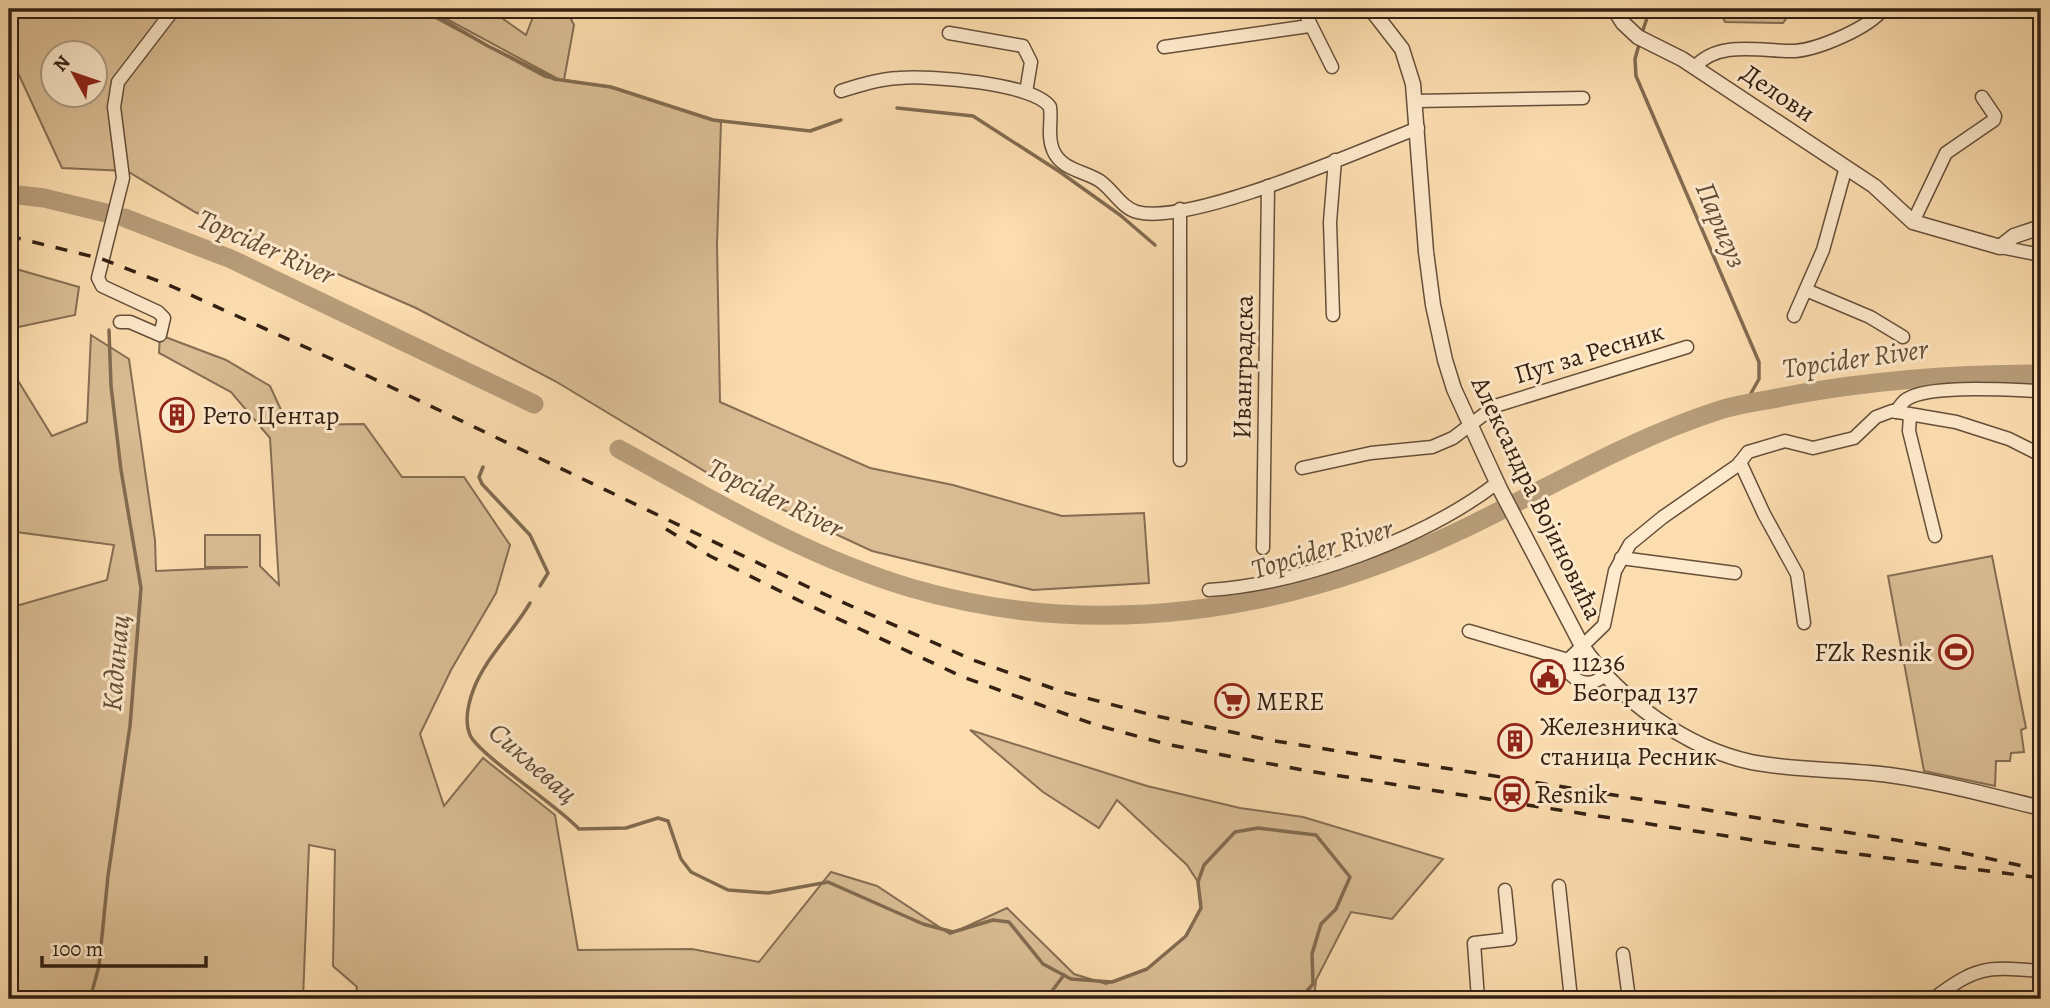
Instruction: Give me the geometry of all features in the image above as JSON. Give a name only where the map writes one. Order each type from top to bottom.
[{"type":"street","points":[[120,322],[130,322],[160,335],[164,326],[164,318],[158,312],[102,286],[98,278],[123,177],[114,107],[118,82],[174,9]]},
{"type":"street","points":[[1303,9],[1309,26],[1332,67]]},
{"type":"street","name":"Александра Војиновића","points":[[1371,9],[1402,49],[1416,101],[1433,304],[1445,360],[1470,425],[1515,518],[1582,646],[1605,675],[1675,731],[1738,758],[1760,764],[1891,775],[2041,808]]},
{"type":"street","name":"Делови","points":[[1615,9],[1623,23],[1638,37],[1695,67],[1846,167],[1874,186],[1913,222],[2000,247],[2041,255]]},
{"type":"street","points":[[1695,67],[1709,56],[1728,51],[1809,48],[1861,27],[1883,9]]},
{"type":"street","points":[[2035,9],[2041,16]]},
{"type":"street","points":[[1164,47],[1309,26]]},
{"type":"street","points":[[949,33],[1023,46],[1031,62],[1026,92]]},
{"type":"street","points":[[841,91],[883,79],[911,77],[1026,92],[1043,99],[1050,107],[1051,145],[1062,162],[1078,173],[1099,180],[1137,212],[1180,209],[1268,186],[1418,128]]},
{"type":"street","points":[[1913,222],[1947,153],[1994,120],[1995,116],[1982,97]]},
{"type":"street","points":[[1416,101],[1583,98]]},
{"type":"street","points":[[1333,315],[1330,222],[1335,160]]},
{"type":"street","points":[[1794,316],[1826,240],[1846,167]]},
{"type":"street","name":"Иванградска","points":[[1263,548],[1268,186]]},
{"type":"street","points":[[1180,209],[1180,460]]},
{"type":"street","points":[[2000,247],[2014,236],[2041,227]]},
{"type":"street","points":[[1806,290],[1870,317],[1903,337]]},
{"type":"street","name":"Пут за Ресник","points":[[1302,468],[1371,453],[1432,447],[1453,438],[1495,405],[1688,347]]},
{"type":"street","points":[[1896,412],[1908,398],[1925,393],[2041,391]]},
{"type":"street","points":[[1568,660],[1604,625],[1615,571],[1621,558],[1647,529],[1740,463],[1748,452],[1785,441],[1813,448],[1854,438],[1876,417],[1896,412],[1956,422],[2009,439],[2041,455]]},
{"type":"street","points":[[1910,416],[1909,431],[1935,536]]},
{"type":"street","points":[[1740,463],[1797,574],[1804,623]]},
{"type":"street","points":[[1209,590],[1289,579],[1369,551],[1499,486]]},
{"type":"street","points":[[1621,558],[1735,573]]},
{"type":"street","points":[[1469,631],[1568,660]]},
{"type":"street","points":[[1568,660],[1570,674],[1581,683],[1593,683],[1605,675]]},
{"type":"street","points":[[1559,886],[1571,999]]},
{"type":"street","points":[[1478,999],[1474,943],[1510,939],[1505,890]]},
{"type":"street","points":[[1623,954],[1629,999]]},
{"type":"street","points":[[1933,999],[1978,970],[1990,968],[2041,971]]},
{"type":"shaded area","points":[[9,9],[419,9],[545,77],[560,80],[428,9],[489,9],[526,35],[536,9],[566,9],[574,25],[564,80],[611,87],[721,122],[717,245],[720,402],[870,468],[953,485],[1062,516],[1144,513],[1149,583],[1033,590],[872,551],[721,481],[555,381],[416,308],[195,212],[127,171],[62,168],[19,75],[9,69]]},
{"type":"shaded area","points":[[1719,9],[1793,9],[1783,23],[1725,22]]},
{"type":"shaded area","points":[[9,267],[79,287],[75,315],[9,329]]},
{"type":"shaded area","points":[[91,335],[129,359],[155,540],[156,571],[248,567],[205,567],[205,535],[260,535],[260,566],[279,585],[270,438],[231,392],[159,353],[160,335],[226,360],[270,386],[288,425],[364,424],[402,477],[464,477],[510,545],[496,593],[451,670],[420,734],[444,806],[483,758],[555,815],[578,950],[692,949],[759,962],[831,872],[877,886],[950,934],[1007,908],[1074,974],[1106,984],[1147,969],[1184,938],[1201,908],[1198,882],[1187,865],[1117,800],[1099,828],[1043,792],[970,730],[1147,786],[1240,808],[1303,817],[1443,859],[1392,919],[1351,912],[1316,980],[1314,999],[355,999],[357,987],[333,966],[335,850],[309,845],[303,999],[9,999],[9,608],[107,580],[114,545],[9,531],[9,382],[17,379],[52,436],[87,422]]},
{"type":"shaded area","name":"FZk Resnik","points":[[1992,556],[2026,728],[2021,730],[2024,752],[2011,753],[2010,761],[1996,761],[1995,786],[1924,771],[1888,576]]},
{"type":"waterway","points":[[424,9],[488,46],[554,79],[611,87],[713,120],[810,131],[841,120]]},
{"type":"waterway","name":"Паригуз","points":[[1642,33],[1650,9]]},
{"type":"waterway","name":"Паригуз","points":[[1640,41],[1635,59],[1636,76],[1759,362],[1759,379],[1745,404]]},
{"type":"waterway","points":[[897,108],[973,116],[1060,172],[1120,215],[1155,245]]},
{"type":"waterway","name":"Topcider River","points":[[9,194],[44,198],[106,213]]},
{"type":"waterway","name":"Topcider River","points":[[125,218],[231,259],[534,404]]},
{"type":"waterway","name":"Кадинац","points":[[90,999],[99,966],[108,876],[130,726],[141,588],[121,470],[111,386],[109,330]]},
{"type":"waterway","name":"Topcider River","points":[[619,449],[798,544],[835,561],[911,588],[981,604],[1051,613],[1121,615],[1191,610],[1261,599],[1329,581],[1396,558],[1461,530],[1653,435],[1728,408],[1819,390],[1882,382],[1977,375],[2041,374]]},
{"type":"waterway","name":"Сикљевац","points":[[483,467],[479,477],[482,484],[530,535],[548,573],[540,586]]},
{"type":"waterway","name":"Сикљевац","points":[[530,603],[479,676],[469,705],[468,729],[476,744],[488,755],[579,829],[626,828],[658,818],[668,821],[681,859],[691,872],[728,890],[768,893],[828,882],[923,924],[953,932],[993,920],[1009,922],[1043,964],[1071,979],[1112,982],[1147,969],[1186,936],[1201,908],[1198,882],[1204,865],[1235,832],[1258,828],[1316,835],[1350,877],[1336,909],[1321,924],[1312,954],[1313,984],[1300,999]]},
{"type":"waterway","name":"Сикљевац","points":[[1046,999],[1064,975]]},
{"type":"railway","points":[[9,236],[102,259],[171,286],[347,366],[806,586],[973,660],[1063,692],[1152,715],[1269,740],[1927,845],[2041,870]]},
{"type":"railway","points":[[666,529],[710,556],[802,602],[963,677],[1096,725],[1170,745],[1308,771],[1772,843],[2034,877]]},
{"type":"place","name":"Рето Центар","points":[[177,415]]},
{"type":"place","name":"FZk Resnik","points":[[1956,652]]},
{"type":"place","name":"11236 Београд 137","points":[[1548,677]]},
{"type":"place","name":"MERE","points":[[1232,701]]},
{"type":"place","name":"Железничка станица Ресник","points":[[1515,741]]},
{"type":"place","name":"Resnik","points":[[1512,794]]}]
